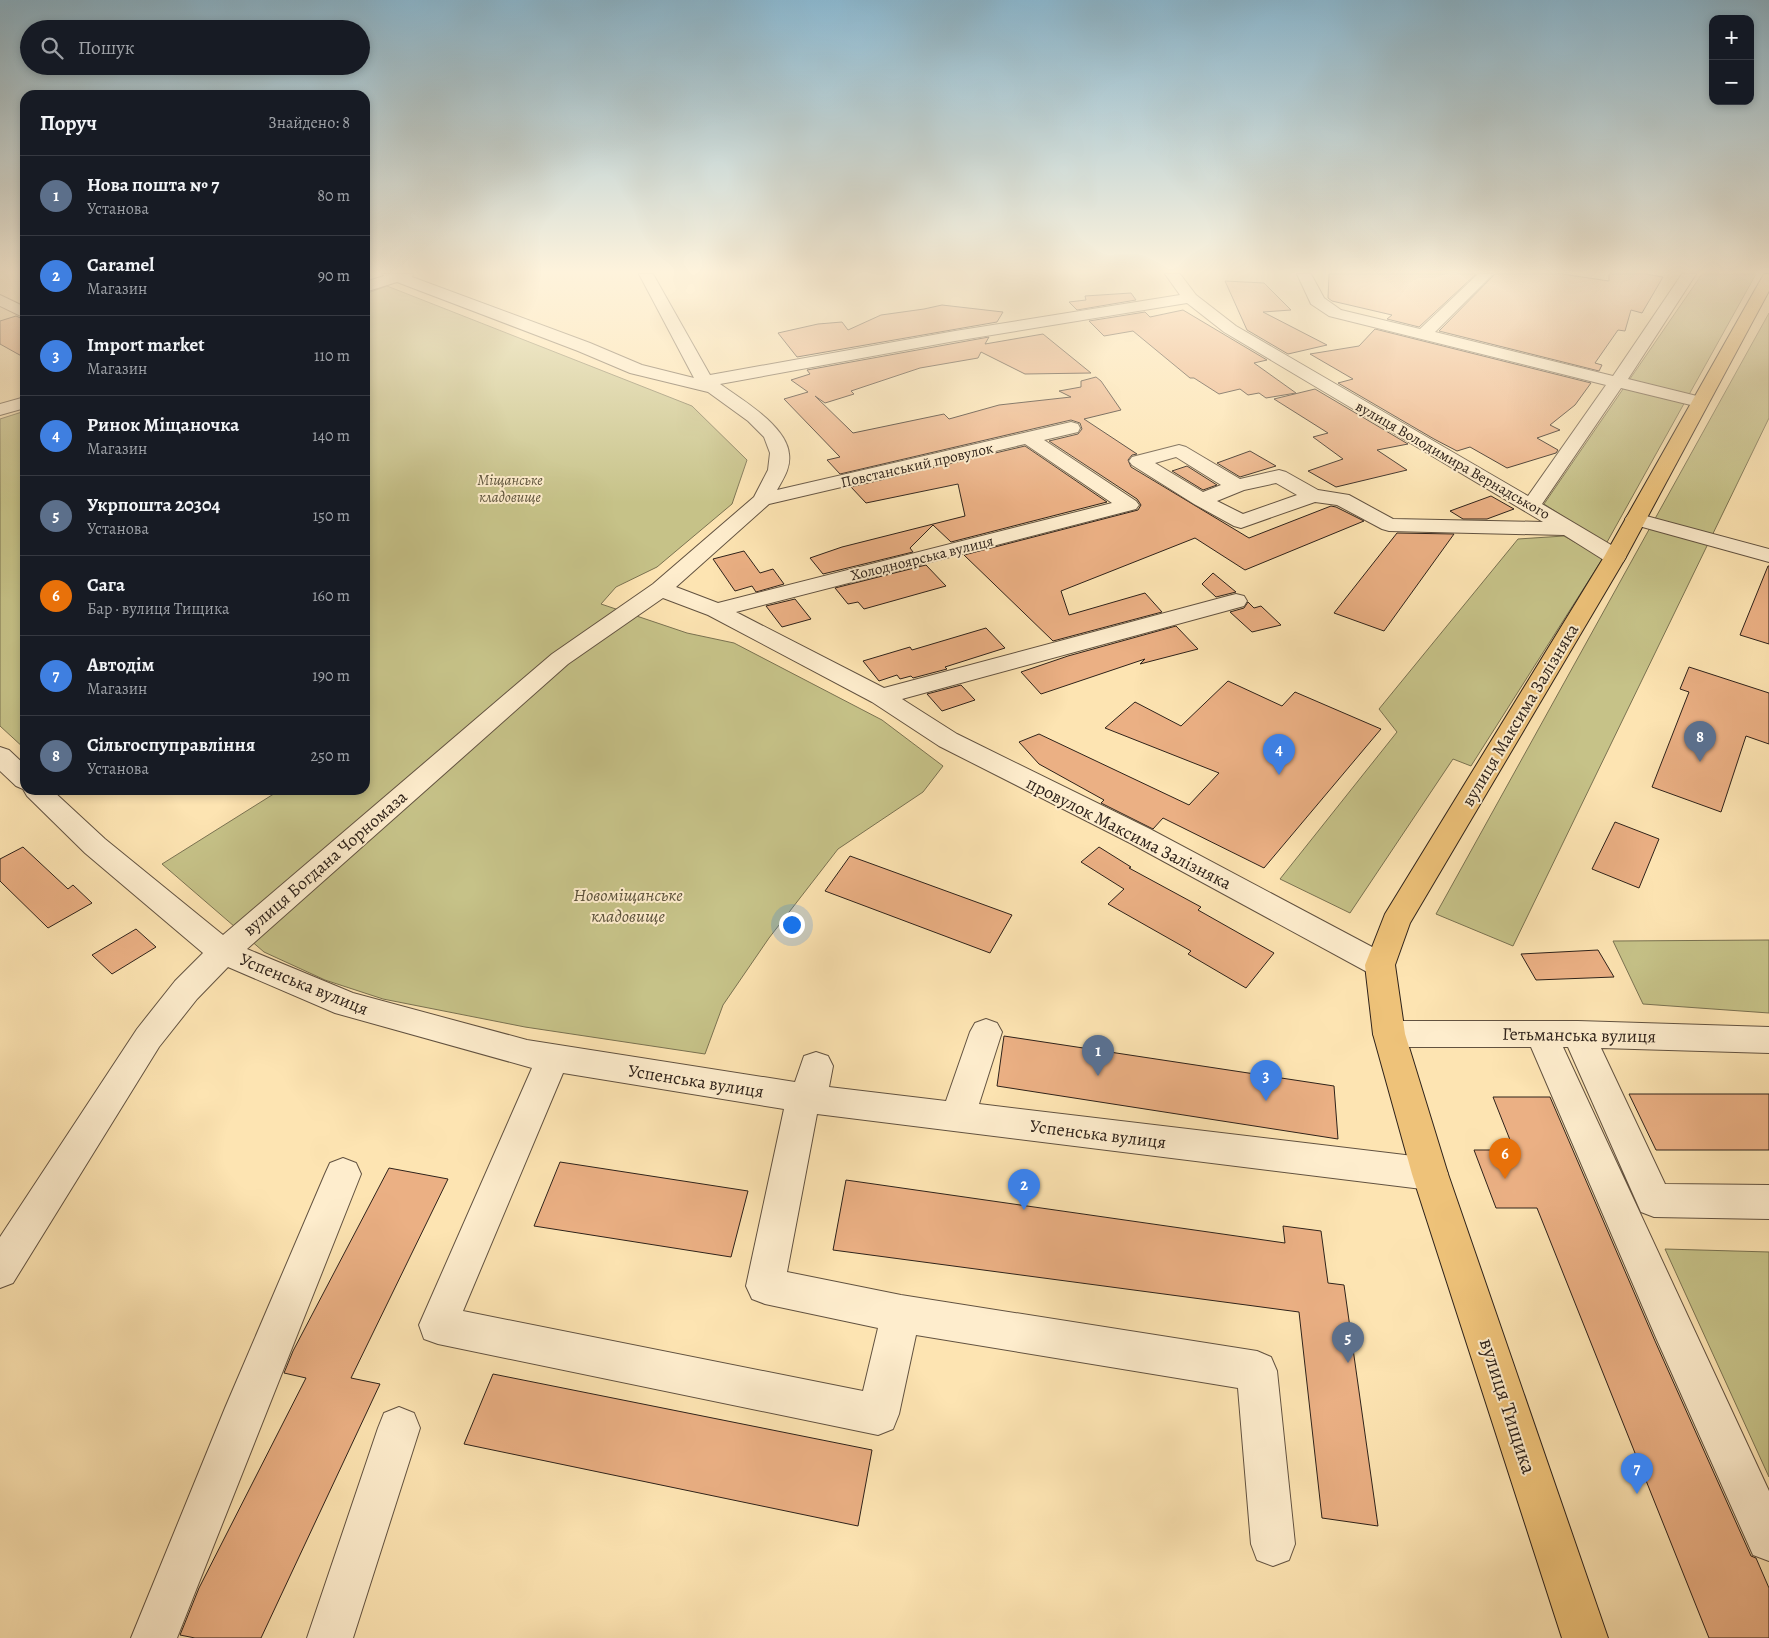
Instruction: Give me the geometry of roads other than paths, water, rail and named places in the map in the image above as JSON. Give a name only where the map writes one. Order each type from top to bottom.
[{"type":"main road","name":"вулиця Максима Залізняка","points":[[1430,1174],[1389,1034],[1380,965],[1396,922],[1615,557],[1728,350]]},
{"type":"main road","name":"вулиця Тищика","points":[[1430,1174],[1585,1638]]},
{"type":"street","points":[[592,350],[636,369],[708,384],[881,350]]},
{"type":"street","points":[[689,350],[708,384],[754,417],[772,435],[780,453],[778,470],[762,500]]},
{"type":"street","name":"вулиця Володимира Вернадського","points":[[1266,350],[1615,557]]},
{"type":"street","points":[[1490,350],[1699,402]]},
{"type":"street","points":[[1531,506],[1638,350]]},
{"type":"street","points":[[0,410],[20,404]]},
{"type":"street","name":"Повстанський провулок","points":[[762,500],[1071,428]]},
{"type":"street","name":"Холодноярська вулиця","points":[[716,610],[1129,505],[1030,439]]},
{"type":"street","points":[[1237,486],[1179,451],[1139,461],[1201,500],[1241,522],[1313,496]]},
{"type":"street","points":[[1201,500],[1237,486],[1279,476],[1313,496],[1342,499],[1389,525],[1569,529]]},
{"type":"street","name":"вулиця Богдана Чорномаза","points":[[0,1270],[148,1038],[186,990],[223,952],[560,659],[661,589],[762,500]]},
{"type":"street","points":[[1635,519],[1769,556]]},
{"type":"street","name":"провулок Максима Залізняка","points":[[661,589],[716,610],[881,697],[948,740],[1140,836],[1380,965]]},
{"type":"street","points":[[881,697],[1236,601]]},
{"type":"street","points":[[0,756],[20,775]]},
{"type":"street","name":"Успенська вулиця","points":[[41,795],[95,846],[223,952],[346,1004],[527,1054],[810,1087],[958,1117],[1430,1174]]},
{"type":"street","points":[[958,1117],[986,1032]]},
{"type":"street","name":"Гетьманська вулиця","points":[[1389,1034],[1578,1034],[1769,1040]]},
{"type":"street","points":[[1541,1034],[1671,1326],[1769,1539]]},
{"type":"street","points":[[1578,1034],[1654,1200],[1769,1202]]},
{"type":"street","points":[[553,1058],[438,1325],[878,1414],[901,1314]]},
{"type":"street","points":[[810,1087],[765,1286],[901,1314],[1258,1372],[1273,1544]]},
{"type":"street","points":[[154,1638],[240,1423],[344,1174]]},
{"type":"street","points":[[330,1638],[399,1428]]},
{"type":"place","name":"Сільгоспуправління","points":[[1700,762]]},
{"type":"place","name":"Ринок Міщаночка","points":[[1279,775]]},
{"type":"place","name":"Нова пошта № 7","points":[[1098,1076]]},
{"type":"place","name":"Import market","points":[[1266,1101]]},
{"type":"place","name":"Сага","points":[[1505,1179]]},
{"type":"place","name":"Caramel","points":[[1024,1210]]},
{"type":"place","name":"Укрпошта 20304","points":[[1348,1363]]},
{"type":"place","name":"Автодім","points":[[1637,1494]]},
{"type":"park label","name":"Міщанське кладовище","points":[[510,488]]},
{"type":"park label","name":"Новоміщанське кладовище","points":[[628,905]]}]
